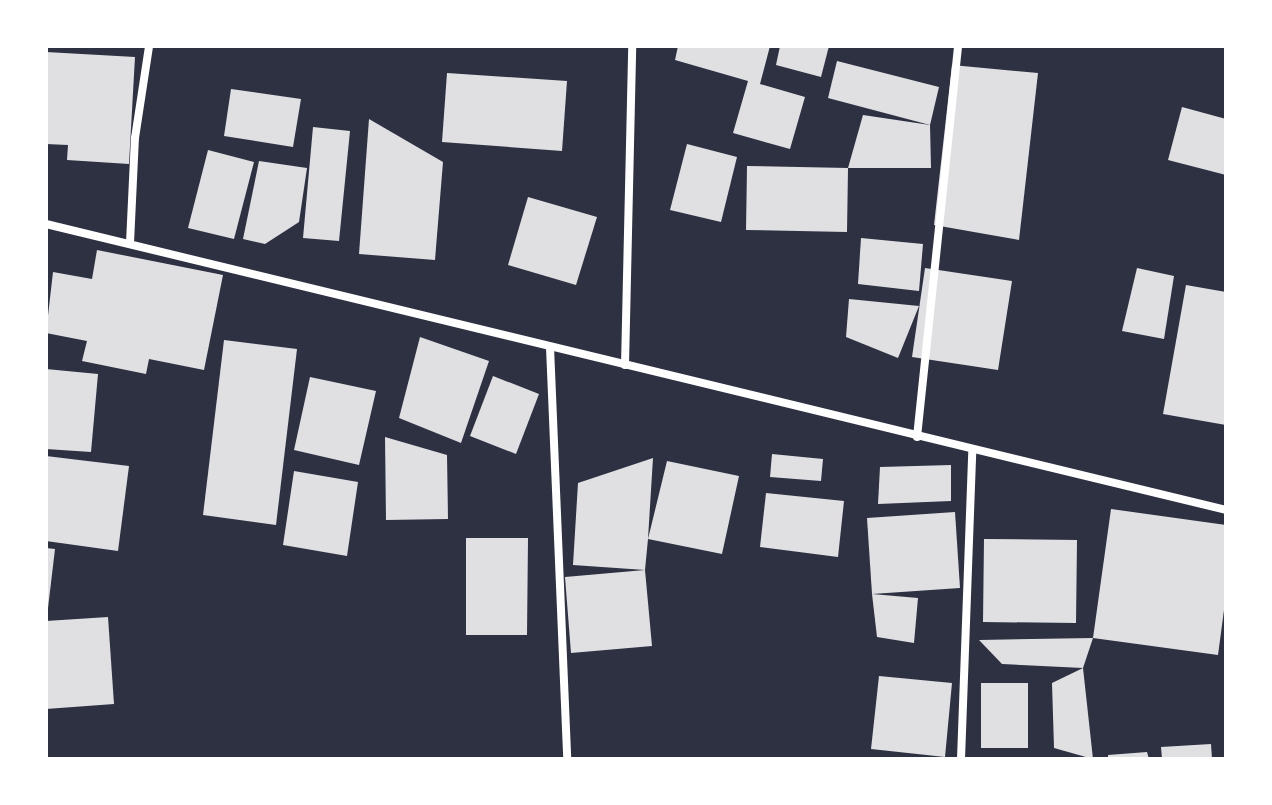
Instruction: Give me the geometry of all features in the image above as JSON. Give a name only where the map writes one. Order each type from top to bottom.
[{"type":"street","points":[[130,243],[135,138],[149,46]]},
{"type":"street","points":[[625,365],[632,46]]},
{"type":"street","points":[[917,437],[958,46]]},
{"type":"street","points":[[46,224],[972,452],[1226,510]]},
{"type":"street","points":[[550,347],[567,759]]},
{"type":"street","points":[[961,759],[972,452]]},
{"type":"building","points":[[678,46],[770,46],[760,84],[805,97],[790,149],[733,133],[748,81],[675,60]]},
{"type":"building","points":[[780,46],[829,46],[821,77],[776,65]]},
{"type":"building","points":[[46,52],[135,57],[129,164],[67,160],[68,145],[46,144]]},
{"type":"building","points":[[837,61],[939,87],[930,125],[828,98]]},
{"type":"building","points":[[952,65],[1038,73],[1019,240],[934,225]]},
{"type":"building","points":[[447,73],[567,81],[562,151],[442,142]]},
{"type":"building","points":[[231,89],[301,99],[293,147],[224,136]]},
{"type":"building","points":[[1182,107],[1226,119],[1226,175],[1168,160]]},
{"type":"building","points":[[863,115],[930,125],[931,168],[848,168]]},
{"type":"building","points":[[369,119],[443,162],[435,260],[359,254]]},
{"type":"building","points":[[313,127],[350,131],[339,241],[303,238]]},
{"type":"building","points":[[687,144],[737,157],[721,222],[670,210]]},
{"type":"building","points":[[208,150],[254,162],[234,239],[188,228]]},
{"type":"building","points":[[259,161],[307,168],[299,222],[265,244],[243,239]]},
{"type":"building","points":[[747,166],[848,168],[847,232],[746,230]]},
{"type":"building","points":[[528,197],[597,217],[576,285],[508,265]]},
{"type":"building","points":[[861,238],[923,244],[919,291],[858,284]]},
{"type":"building","points":[[97,250],[223,275],[204,370],[149,359],[146,374],[82,361],[87,341],[46,333],[53,272],[92,279]]},
{"type":"building","points":[[925,268],[1012,281],[998,370],[912,357]]},
{"type":"building","points":[[1137,268],[1174,276],[1164,339],[1122,331]]},
{"type":"building","points":[[1186,285],[1226,292],[1226,425],[1163,414]]},
{"type":"building","points":[[849,299],[919,306],[898,358],[846,337]]},
{"type":"building","points":[[420,337],[489,361],[461,443],[399,418]]},
{"type":"building","points":[[224,340],[297,349],[276,525],[203,515]]},
{"type":"building","points":[[46,369],[98,374],[91,452],[46,449]]},
{"type":"building","points":[[493,376],[539,394],[516,454],[470,436]]},
{"type":"building","points":[[310,377],[376,391],[359,465],[294,450]]},
{"type":"building","points":[[385,437],[447,455],[448,519],[386,520]]},
{"type":"building","points":[[772,454],[823,459],[821,481],[770,477]]},
{"type":"building","points":[[46,456],[129,466],[118,551],[46,541]]},
{"type":"building","points":[[653,458],[645,570],[573,565],[578,483]]},
{"type":"building","points":[[667,461],[739,476],[722,554],[648,539]]},
{"type":"building","points":[[951,465],[951,501],[878,504],[880,467]]},
{"type":"building","points":[[294,471],[358,482],[347,556],[283,545]]},
{"type":"building","points":[[766,493],[844,501],[838,557],[760,547]]},
{"type":"building","points":[[1111,509],[1226,525],[1226,595],[1218,655],[1093,638]]},
{"type":"building","points":[[955,512],[960,588],[872,594],[867,518]]},
{"type":"building","points":[[466,538],[528,538],[527,635],[466,635]]},
{"type":"building","points":[[984,539],[1077,540],[1076,623],[983,622]]},
{"type":"building","points":[[46,548],[55,549],[48,608],[46,608]]},
{"type":"building","points":[[645,570],[652,646],[571,653],[565,577]]},
{"type":"building","points":[[872,594],[918,598],[914,643],[877,637]]},
{"type":"building","points":[[108,617],[114,704],[46,709],[46,621]]},
{"type":"building","points":[[1093,638],[1083,668],[1002,664],[979,640]]},
{"type":"building","points":[[1083,668],[1093,759],[1054,748],[1052,683]]},
{"type":"building","points":[[879,676],[952,683],[945,757],[871,749]]},
{"type":"building","points":[[981,683],[1028,683],[1028,748],[981,748]]},
{"type":"building","points":[[1211,744],[1212,759],[1162,759],[1161,747]]},
{"type":"building","points":[[1147,752],[1149,759],[1108,759],[1108,755]]}]
